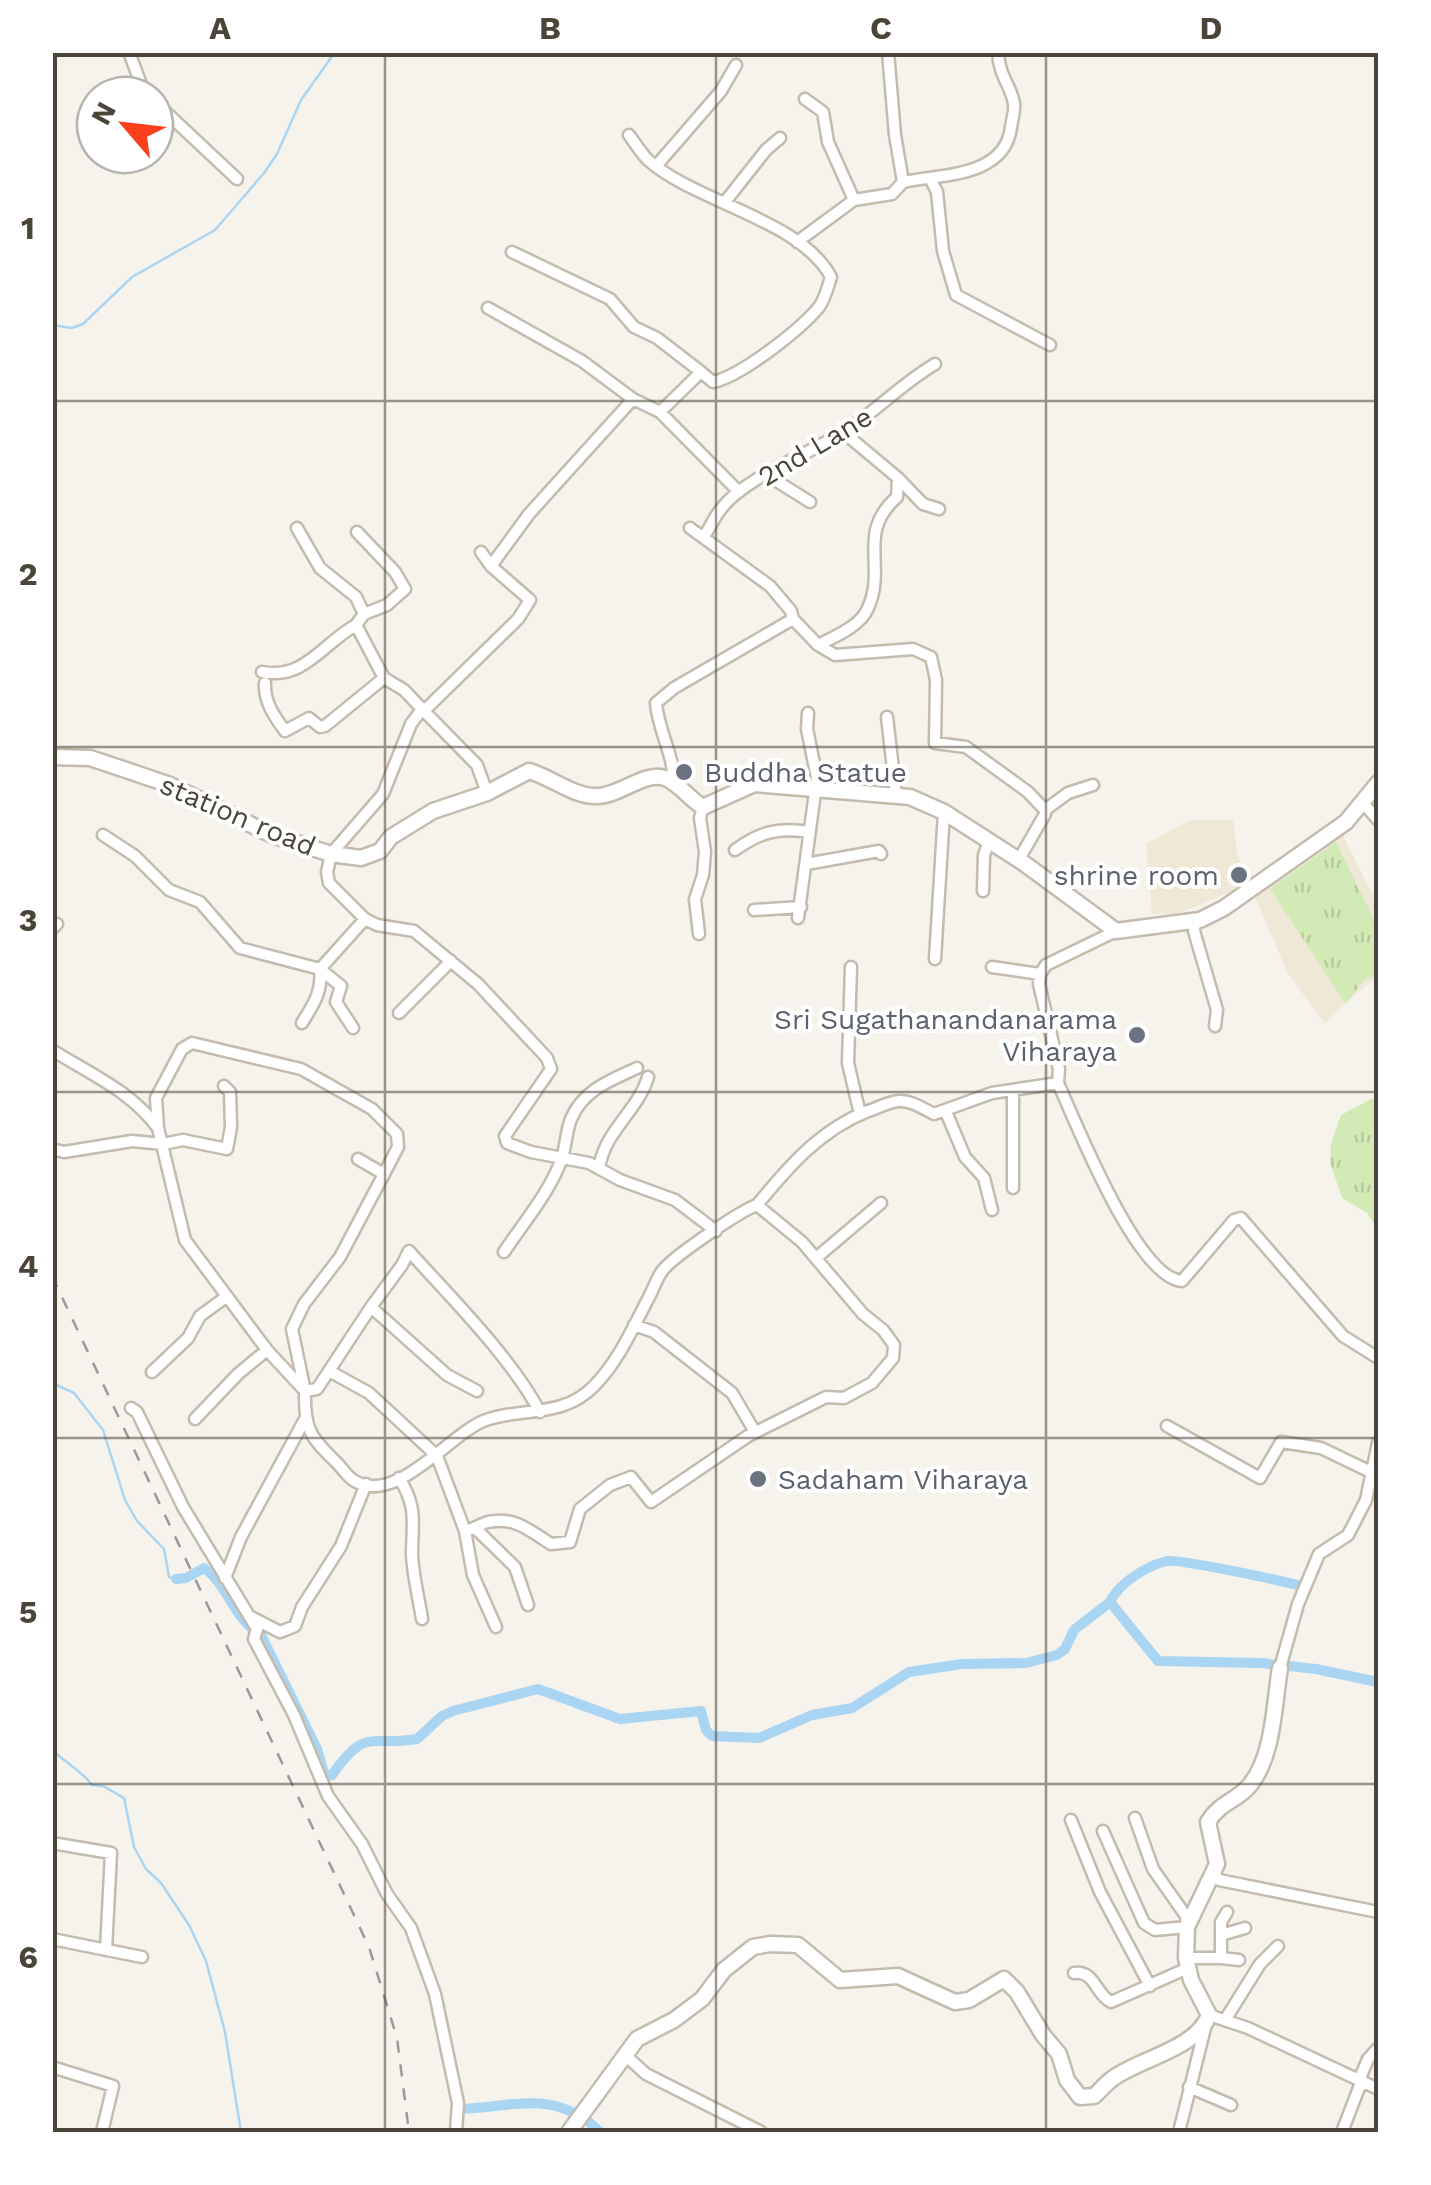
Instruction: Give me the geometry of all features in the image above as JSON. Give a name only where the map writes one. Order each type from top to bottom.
[{"type":"street","points":[[888,52],[903,182]]},
{"type":"street","points":[[797,242],[854,200],[892,194],[903,182],[971,171],[1002,151],[1010,136],[1014,103],[999,72],[998,52]]},
{"type":"street","points":[[656,165],[722,91],[736,65]]},
{"type":"street","points":[[805,99],[824,112],[828,142],[854,200]]},
{"type":"street","points":[[175,121],[237,179]]},
{"type":"street","points":[[512,252],[610,299],[634,327],[657,338],[713,382],[728,379],[764,354],[822,305],[830,277],[822,261],[797,242],[726,202],[688,187],[649,161],[629,135]]},
{"type":"street","points":[[726,202],[780,138]]},
{"type":"street","points":[[931,180],[937,192],[943,250],[956,295],[1050,345]]},
{"type":"street","points":[[488,308],[582,361],[633,399],[660,412],[740,492]]},
{"type":"street","name":"2nd Lane","points":[[704,536],[722,508],[740,492],[843,432],[880,407],[904,382],[935,364]]},
{"type":"street","points":[[660,412],[700,372]]},
{"type":"street","points":[[491,566],[529,514],[633,399]]},
{"type":"street","points":[[843,432],[923,504],[939,509]]},
{"type":"street","points":[[767,475],[810,502]]},
{"type":"street","points":[[818,645],[868,612],[876,578],[874,538],[880,512],[896,497],[898,478]]},
{"type":"street","points":[[297,528],[320,568],[356,598],[364,614]]},
{"type":"street","points":[[690,528],[770,586],[791,611],[792,619],[818,645],[836,655],[913,649],[931,657],[936,680],[935,743],[966,747],[1028,792],[1045,810],[1018,861]]},
{"type":"street","points":[[357,532],[396,572],[404,589],[387,605],[364,614],[356,625],[336,636],[318,656],[293,672],[264,678],[264,693],[285,731],[308,718],[325,726],[384,678]]},
{"type":"street","points":[[481,552],[491,566],[530,600],[518,619],[441,696],[422,708],[411,724],[382,794],[331,854],[329,883],[365,919],[377,925],[414,930],[478,984],[532,1040],[551,1069],[505,1136],[508,1144],[599,1168],[674,1200],[716,1230]]},
{"type":"street","points":[[704,807],[674,783],[656,703],[674,688],[788,625],[792,619]]},
{"type":"street","points":[[356,625],[384,678],[404,690],[477,765],[487,793]]},
{"type":"street","points":[[754,910],[799,912],[817,778],[807,729],[808,713]]},
{"type":"street","points":[[888,716],[896,795]]},
{"type":"street","name":"station road","points":[[52,757],[90,758],[170,785],[272,835],[331,854],[367,857],[432,811],[487,793],[530,771],[587,795],[624,790],[655,776],[674,783]]},
{"type":"street","points":[[1378,783],[1346,822],[1224,908],[1196,920],[1116,931],[1046,965],[1039,984],[1058,1083],[1111,1202],[1155,1265],[1168,1277],[1182,1281],[1234,1220],[1242,1218],[1343,1336],[1378,1358]]},
{"type":"street","points":[[698,934],[695,900],[703,876],[700,818],[704,807],[754,784],[910,797],[944,812],[989,841],[1116,931]]},
{"type":"street","points":[[1045,810],[1068,794],[1093,784]]},
{"type":"street","points":[[1363,802],[1378,820]]},
{"type":"street","points":[[935,959],[944,812]]},
{"type":"street","points":[[734,850],[760,832],[810,832]]},
{"type":"street","points":[[103,835],[135,856],[169,890],[200,902],[240,948],[320,969],[341,986],[336,1002],[352,1028]]},
{"type":"street","points":[[983,891],[984,855],[989,841]]},
{"type":"street","points":[[806,864],[879,851],[881,854]]},
{"type":"street","points":[[320,969],[365,919]]},
{"type":"street","points":[[1196,920],[1194,932],[1217,1010],[1215,1026]]},
{"type":"street","points":[[398,1013],[451,961]]},
{"type":"street","points":[[851,967],[848,1063],[860,1114]]},
{"type":"street","points":[[992,968],[1040,974]]},
{"type":"street","points":[[302,1023],[317,999],[322,982],[320,969]]},
{"type":"street","points":[[305,1391],[267,1350],[185,1240],[158,1128],[156,1098],[182,1049],[192,1043],[302,1069],[372,1109],[397,1134],[398,1148],[340,1257],[304,1304],[292,1330],[305,1391],[304,1420],[312,1439],[355,1481],[366,1484],[399,1478],[437,1456],[485,1420],[557,1409],[581,1399],[597,1383],[634,1326],[664,1268],[739,1212],[757,1205],[791,1163],[828,1132],[895,1101],[912,1102],[934,1114],[992,1093],[1058,1083]]},
{"type":"street","points":[[52,1050],[119,1089],[144,1108],[158,1128]]},
{"type":"street","points":[[504,1252],[562,1158],[570,1120],[581,1101],[600,1085],[637,1068]]},
{"type":"street","points":[[599,1168],[602,1151],[615,1126],[644,1090],[648,1077]]},
{"type":"street","points":[[52,1149],[64,1152],[132,1141],[163,1144],[183,1140],[226,1149],[231,1127],[230,1092],[224,1086]]},
{"type":"street","points":[[1012,1090],[1013,1188]]},
{"type":"street","points":[[946,1112],[965,1157],[984,1178],[992,1210]]},
{"type":"street","points":[[358,1159],[384,1174]]},
{"type":"street","points":[[816,1258],[882,1203]]},
{"type":"street","points":[[471,1530],[483,1522],[513,1520],[552,1544],[570,1542],[580,1509],[610,1485],[631,1477],[651,1502],[752,1434],[826,1397],[844,1398],[872,1383],[893,1358],[894,1345],[802,1242],[757,1205]]},
{"type":"street","points":[[305,1391],[317,1389],[330,1372],[408,1252],[479,1328],[526,1385],[540,1412]]},
{"type":"street","points":[[152,1372],[188,1338],[200,1316],[226,1297]]},
{"type":"street","points":[[370,1307],[447,1375],[477,1391]]},
{"type":"street","points":[[634,1326],[654,1332],[732,1392],[752,1434]]},
{"type":"street","points":[[195,1419],[267,1350]]},
{"type":"street","points":[[330,1372],[369,1393],[437,1456],[471,1530],[473,1575],[496,1627]]},
{"type":"street","points":[[131,1408],[138,1412],[183,1507],[249,1616],[328,1796],[362,1844],[387,1894],[410,1928],[434,1994],[458,2103],[456,2132]]},
{"type":"street","points":[[224,1578],[241,1537],[304,1420]]},
{"type":"street","points":[[1167,1426],[1260,1478],[1281,1442],[1321,1448],[1373,1473]]},
{"type":"street","points":[[1187,1927],[1217,1864],[1208,1822],[1217,1808],[1249,1786],[1264,1757],[1280,1667],[1298,1604],[1319,1554],[1353,1529],[1366,1500],[1378,1443]]},
{"type":"street","points":[[399,1478],[414,1513],[412,1553],[422,1620]]},
{"type":"street","points":[[249,1616],[280,1632],[295,1626],[302,1607],[341,1546],[366,1484]]},
{"type":"street","points":[[471,1530],[515,1568],[528,1605]]},
{"type":"street","points":[[1135,1818],[1153,1868],[1186,1916],[1187,1963],[1207,2022],[1179,2132]]},
{"type":"street","points":[[1071,1820],[1100,1892],[1150,1986]]},
{"type":"street","points":[[1104,1831],[1144,1922],[1155,1930],[1187,1927]]},
{"type":"street","points":[[52,1843],[111,1853],[106,1950]]},
{"type":"street","points":[[1213,1873],[1219,1880],[1378,1912]]},
{"type":"street","points":[[1221,1958],[1221,1922],[1227,1912]]},
{"type":"street","points":[[1221,1935],[1245,1928]]},
{"type":"street","points":[[52,1939],[142,1956]]},
{"type":"street","points":[[569,2132],[637,2040],[702,1999],[724,1970],[754,1948],[770,1944],[798,1945],[840,1980],[898,1976],[955,2002],[970,2000],[1004,1979],[1058,2054],[1067,2080],[1080,2097],[1094,2096],[1114,2078],[1150,2060],[1207,2022],[1225,2020],[1378,2089]]},
{"type":"street","points":[[1225,2020],[1260,1964],[1278,1946]]},
{"type":"street","points":[[1074,1973],[1090,1976],[1105,2000],[1111,2002],[1150,1986],[1187,1963],[1221,1958],[1239,1960]]},
{"type":"street","points":[[1342,2132],[1361,2079],[1378,2048]]},
{"type":"street","points":[[626,2056],[646,2074],[761,2132]]},
{"type":"street","points":[[52,2067],[113,2086],[102,2132]]},
{"type":"street","points":[[1189,2087],[1231,2105]]},
{"type":"shaded area","points":[[1190,820],[1233,820],[1246,879],[1240,888],[1179,913],[1152,914],[1146,844]]},
{"type":"shaded area","points":[[1342,834],[1378,905],[1378,977],[1325,1024],[1287,972],[1255,896]]},
{"type":"green space","points":[[1336,842],[1378,928],[1378,973],[1364,980],[1346,1004],[1270,889]]},
{"type":"green space","points":[[1371,1099],[1378,1100],[1378,1230],[1367,1213],[1342,1198],[1330,1163],[1331,1144],[1341,1115]]},
{"type":"waterway","points":[[52,325],[72,328],[83,324],[132,277],[215,230],[277,154],[301,100],[335,52]]},
{"type":"waterway","points":[[52,1383],[74,1393],[103,1430],[125,1500],[137,1521],[164,1549],[169,1577],[176,1579]]},
{"type":"waterway","points":[[1110,1602],[1134,1576],[1167,1561],[1301,1586]]},
{"type":"waterway","points":[[176,1579],[204,1568],[244,1621],[261,1635],[317,1749],[325,1776],[332,1775],[362,1744],[417,1739],[453,1711],[538,1689],[620,1719],[701,1711],[706,1730],[712,1736],[759,1738],[812,1715],[852,1708],[909,1672],[962,1664],[1026,1663],[1057,1655],[1065,1649],[1074,1630],[1110,1602],[1158,1661],[1261,1663],[1378,1682]]},
{"type":"waterway","points":[[52,1750],[92,1785],[103,1786],[124,1798],[134,1847],[189,1925],[206,1961],[225,2032],[241,2132]]},
{"type":"waterway","points":[[459,2109],[550,2105],[583,2118],[600,2132]]},
{"type":"railway","points":[[52,1276],[369,1947],[397,2038],[409,2132]]},
{"type":"place","name":"Buddha Statue","points":[[684,772]]},
{"type":"place","name":"shrine room","points":[[1239,875]]},
{"type":"place","name":"Sri Sugathanandanarama Viharaya","points":[[1137,1035]]},
{"type":"place","name":"Sadaham Viharaya","points":[[758,1479]]}]
